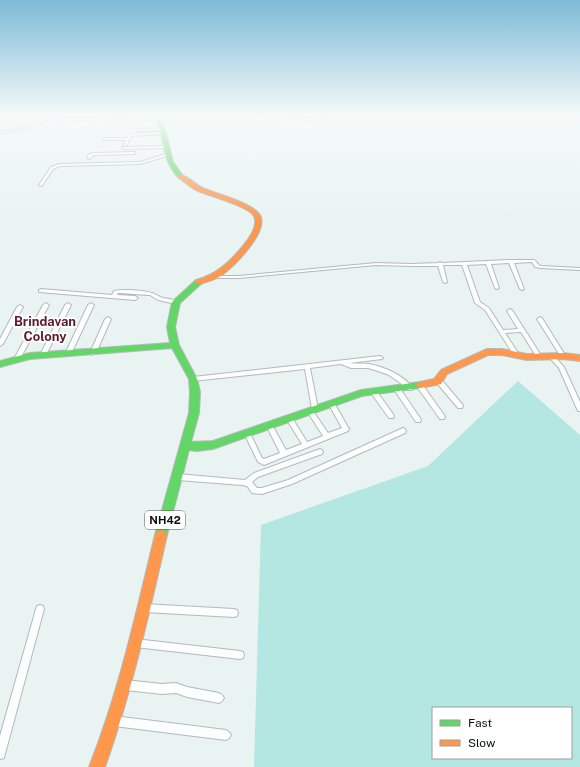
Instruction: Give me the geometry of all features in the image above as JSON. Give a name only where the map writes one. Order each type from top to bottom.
[{"type":"main road","points":[[166,151],[173,170],[192,185],[198,189],[248,208],[254,212],[258,219],[258,227],[246,247],[233,262],[214,277],[196,283],[176,302]]},
{"type":"main road","name":"NH42","points":[[97,767],[114,721],[124,685],[163,527],[178,477],[194,413],[195,392],[193,379],[175,345],[171,327],[176,302]]},
{"type":"main road","points":[[0,364],[17,359],[42,355],[93,353],[175,345]]},
{"type":"main road","points":[[186,446],[204,447],[361,393],[410,388],[435,383],[444,372],[481,354],[495,352],[540,358],[564,356],[580,358]]},
{"type":"street","points":[[89,158],[90,155],[95,154],[134,155],[135,151]]},
{"type":"street","points":[[40,185],[52,168],[59,165],[140,163],[166,151]]},
{"type":"street","points":[[214,277],[239,277],[376,264],[411,265],[511,261],[533,261],[537,266],[541,267],[580,269]]},
{"type":"street","points":[[511,261],[522,289]]},
{"type":"street","points":[[488,262],[497,288]]},
{"type":"street","points":[[440,263],[445,282]]},
{"type":"street","points":[[464,263],[478,303],[487,309],[517,356]]},
{"type":"street","points":[[41,291],[135,298]]},
{"type":"street","points":[[113,297],[118,291],[147,293],[160,299],[176,302]]},
{"type":"street","points":[[17,359],[46,305]]},
{"type":"street","points":[[42,355],[68,305]]},
{"type":"street","points":[[68,354],[91,305]]},
{"type":"street","points":[[0,344],[20,307]]},
{"type":"street","points":[[510,311],[540,358]]},
{"type":"street","points":[[93,353],[108,319]]},
{"type":"street","points":[[540,319],[564,356]]},
{"type":"street","points":[[502,332],[522,330]]},
{"type":"street","points":[[552,357],[561,367],[580,409]]},
{"type":"street","points":[[193,379],[380,358]]},
{"type":"street","points":[[341,362],[349,366],[367,366],[381,370],[402,380],[410,388]]},
{"type":"street","points":[[307,366],[313,410],[327,437]]},
{"type":"street","points":[[438,380],[460,406]]},
{"type":"street","points":[[420,386],[442,417]]},
{"type":"street","points":[[397,389],[418,420]]},
{"type":"street","points":[[373,391],[391,416]]},
{"type":"street","points":[[247,432],[260,460],[264,462],[347,428],[331,403]]},
{"type":"street","points":[[290,418],[306,445]]},
{"type":"street","points":[[269,425],[284,453]]},
{"type":"street","points":[[178,477],[246,483],[255,491],[262,491],[290,482],[403,431]]},
{"type":"street","points":[[246,483],[256,475],[320,452]]},
{"type":"street","points":[[144,608],[234,613]]},
{"type":"street","points":[[0,754],[40,609]]},
{"type":"street","points":[[135,643],[240,655]]},
{"type":"street","points":[[124,685],[162,689],[176,688],[187,692],[220,698]]},
{"type":"street","points":[[114,721],[226,735]]},
{"type":"shaded area","points":[[518,381],[580,435],[580,767],[254,767],[261,525],[428,466]]},
{"type":"traffic: fast","points":[[166,151],[174,170],[180,176]]},
{"type":"traffic: fast","points":[[161,535],[194,413],[195,392],[193,379],[175,345],[171,327],[176,302],[199,282]]},
{"type":"traffic: fast","points":[[0,364],[30,356],[175,345]]},
{"type":"traffic: fast","points":[[186,446],[197,447],[213,445],[361,393],[420,385]]},
{"type":"traffic: slow","points":[[180,176],[199,189],[248,208],[258,219],[258,226],[255,234],[234,260],[213,277],[199,282]]},
{"type":"traffic: slow","points":[[420,385],[438,382],[440,376],[444,372],[487,352],[502,352],[527,357],[563,356],[580,358]]},
{"type":"traffic: slow","points":[[97,767],[108,739],[125,682],[161,535]]},
{"type":"district","name":"Brindavan Colony","points":[[45,328]]}]
